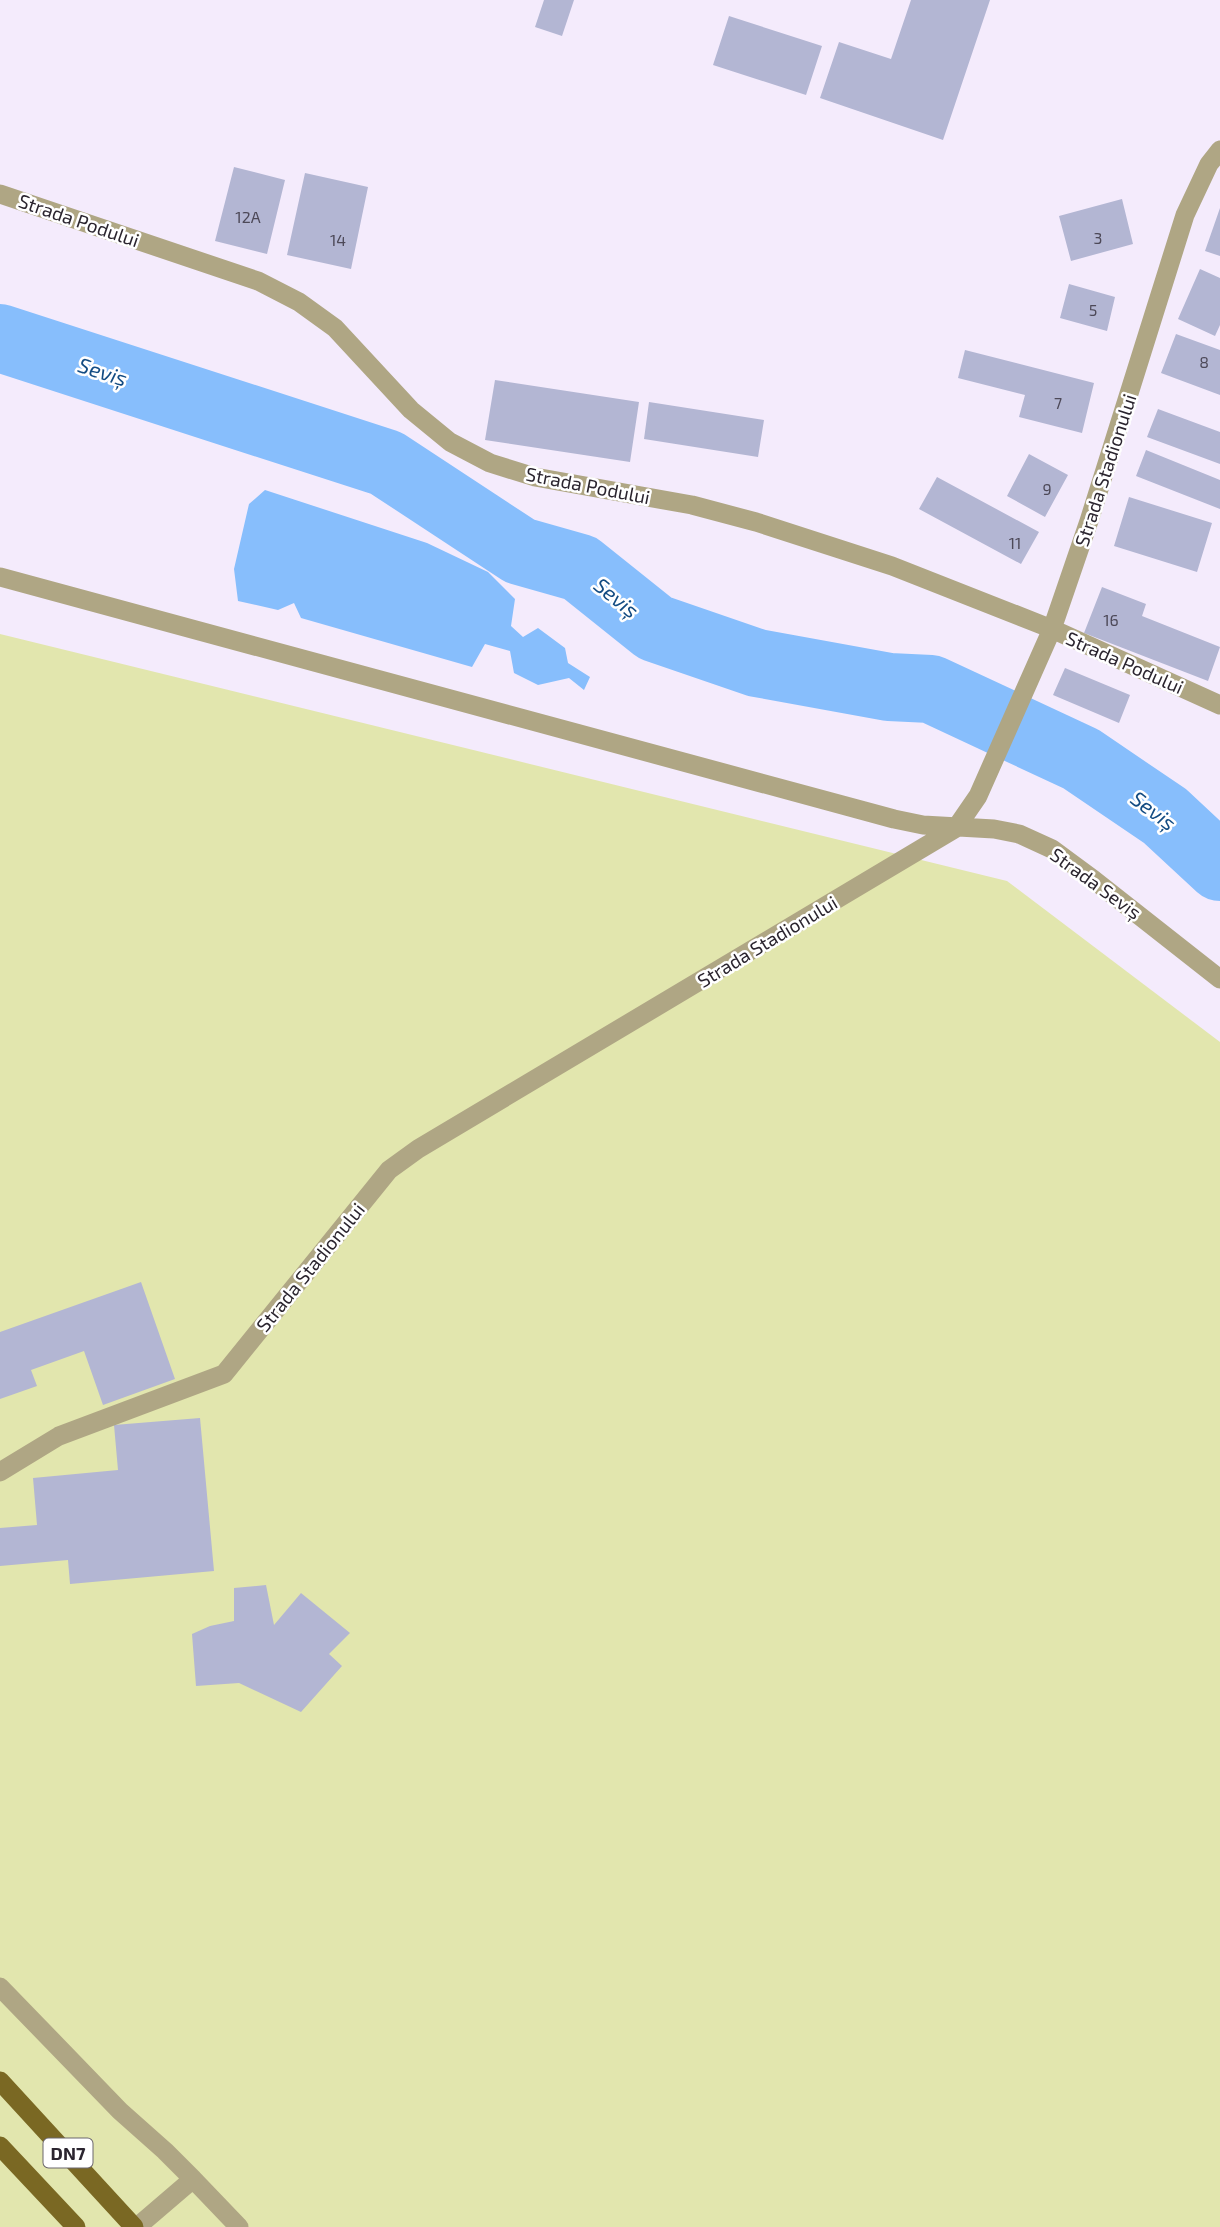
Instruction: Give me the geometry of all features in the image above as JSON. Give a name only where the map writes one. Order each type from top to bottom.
[{"type":"main road","name":"DN7","points":[[0,2081],[136,2227]]},
{"type":"main road","name":"DN7","points":[[0,2146],[76,2227]]},
{"type":"main road","points":[[0,2162],[33,2182]]},
{"type":"street","name":"Strada Stadionului","points":[[0,1472],[59,1436],[224,1374],[388,1170],[418,1149],[956,828],[978,796],[1052,629],[1089,521],[1185,215],[1209,164],[1220,150]]},
{"type":"street","name":"Strada Podului","points":[[0,194],[258,281],[299,302],[335,328],[411,410],[450,442],[490,463],[535,477],[681,503],[756,522],[892,566],[1052,629],[1220,705]]},
{"type":"street","name":"Strada Seviș","points":[[0,578],[894,819],[923,825],[993,829],[1019,834],[1052,849],[1220,979]]},
{"type":"street","points":[[0,1987],[120,2111],[165,2151],[239,2227]]},
{"type":"street","points":[[136,2227],[192,2179]]},
{"type":"green space","points":[[0,634],[1007,881],[1220,1042],[1220,2227],[0,2227]]},
{"type":"water","points":[[265,490],[427,543],[488,572],[515,599],[511,626],[523,637],[538,628],[565,648],[568,663],[590,677],[584,690],[569,678],[538,685],[514,673],[510,651],[485,644],[472,667],[301,618],[294,603],[278,610],[238,601],[234,569],[249,504]]},
{"type":"building","points":[[544,0],[574,0],[562,36],[535,27]]},
{"type":"building","points":[[911,0],[990,0],[943,140],[820,98],[839,42],[891,59]]},
{"type":"building","points":[[729,16],[822,46],[806,95],[713,65]]},
{"type":"building","points":[[234,167],[285,180],[267,254],[215,241]]},
{"type":"building","points":[[305,173],[368,187],[351,269],[287,255]]},
{"type":"building","points":[[1122,199],[1133,244],[1071,261],[1059,216]]},
{"type":"building","points":[[1220,208],[1220,256],[1205,251]]},
{"type":"building","points":[[1200,269],[1220,278],[1220,325],[1215,336],[1178,319]]},
{"type":"building","points":[[1069,284],[1115,297],[1107,331],[1060,318]]},
{"type":"building","points":[[1176,334],[1220,350],[1220,395],[1161,373]]},
{"type":"building","points":[[965,350],[1094,383],[1082,433],[1019,417],[1025,395],[958,378]]},
{"type":"building","points":[[495,380],[639,402],[630,462],[485,440]]},
{"type":"building","points":[[649,402],[764,420],[758,457],[644,439]]},
{"type":"building","points":[[1158,409],[1220,432],[1220,464],[1147,437]]},
{"type":"building","points":[[1146,450],[1220,480],[1220,509],[1136,476]]},
{"type":"building","points":[[1029,454],[1068,475],[1045,517],[1007,496]]},
{"type":"building","points":[[937,477],[1039,532],[1021,564],[919,509]]},
{"type":"building","points":[[1129,497],[1212,523],[1197,572],[1114,546]]},
{"type":"building","points":[[1102,587],[1146,604],[1142,616],[1220,647],[1208,681],[1084,633]]},
{"type":"building","points":[[1065,668],[1130,695],[1119,723],[1053,695]]},
{"type":"building","points":[[141,1282],[175,1379],[103,1405],[84,1351],[31,1370],[37,1386],[0,1399],[0,1332]]},
{"type":"building","points":[[200,1418],[214,1571],[70,1584],[68,1560],[0,1566],[0,1528],[37,1525],[33,1478],[118,1470],[114,1425]]},
{"type":"building","points":[[266,1585],[274,1625],[301,1593],[350,1633],[329,1654],[342,1666],[301,1712],[239,1683],[196,1686],[192,1634],[210,1626],[234,1621],[234,1588]]},
{"type":"waterway","name":"Seviș","points":[[0,338],[386,463],[520,551],[580,568],[655,628],[757,663],[889,687],[931,689],[1081,759],[1165,816],[1220,867]]}]
